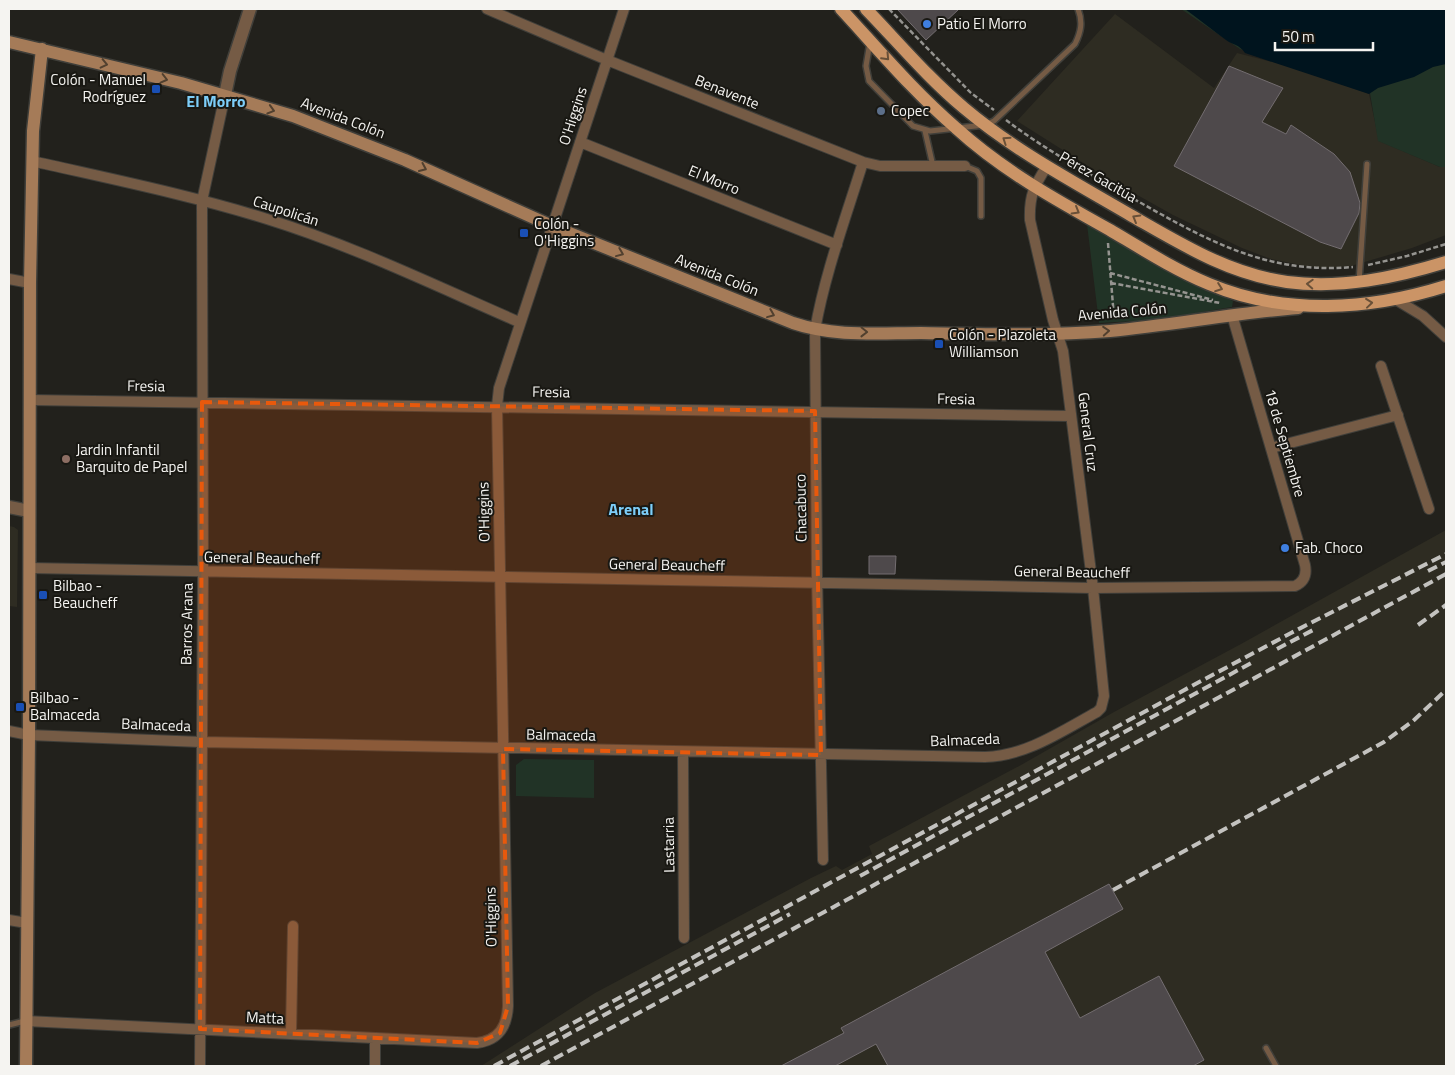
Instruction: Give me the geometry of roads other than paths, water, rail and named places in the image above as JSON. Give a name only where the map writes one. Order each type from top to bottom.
[{"type":"main road","points":[[840,9],[933,107],[957,129],[996,160],[1034,186],[1162,260],[1211,285],[1257,299],[1320,306]]},
{"type":"main road","name":"Pérez Gacitúa","points":[[866,9],[928,75],[963,108],[985,125],[1047,166],[1195,252],[1230,267],[1267,278],[1305,284],[1359,282]]},
{"type":"main road","name":"Avenida Colón","points":[[9,42],[144,73],[293,116],[405,160],[552,226],[793,324],[815,330],[847,332],[1058,333],[1132,329],[1232,315],[1320,306],[1362,304],[1395,299],[1446,286]]},
{"type":"main road","points":[[26,1066],[30,283],[32,160],[42,49]]},
{"type":"main road","points":[[1359,282],[1396,276],[1446,262]]},
{"type":"street","points":[[225,95],[230,71],[250,9]]},
{"type":"street","name":"Benavente","points":[[487,9],[607,60],[863,162],[880,166],[964,166]]},
{"type":"street","name":"O'Higgins","points":[[500,1033],[505,1024],[508,1006],[500,578],[499,388],[519,322],[624,9]]},
{"type":"street","name":"Barros Arana","points":[[200,1066],[203,572],[202,201],[225,95]]},
{"type":"street","name":"El Morro","points":[[580,142],[837,245]]},
{"type":"street","name":"Caupolicán","points":[[32,160],[202,201],[269,220],[331,241],[519,322]]},
{"type":"street","name":"Chacabuco","points":[[823,860],[817,583],[815,330],[818,312],[837,245],[863,162]]},
{"type":"street","name":"General Cruz","points":[[1047,166],[1034,186],[1030,204],[1030,220],[1052,320],[1063,351],[1093,588],[1104,696],[1101,708]]},
{"type":"street","points":[[9,279],[30,283]]},
{"type":"street","points":[[1422,293],[1419,305],[1423,316]]},
{"type":"street","points":[[1395,299],[1423,316],[1446,337]]},
{"type":"street","name":"18 de Septiembre","points":[[1232,315],[1305,565],[1306,570],[1303,580]]},
{"type":"street","points":[[1381,366],[1429,509]]},
{"type":"street","name":"Fresia","points":[[29,400],[1071,416]]},
{"type":"street","points":[[1271,448],[1398,415]]},
{"type":"street","points":[[9,507],[29,511]]},
{"type":"street","name":"General Beaucheff","points":[[29,568],[1093,588],[1289,587],[1299,584],[1303,580]]},
{"type":"street","name":"Balmaceda","points":[[9,731],[29,735],[201,742],[994,757],[1039,744],[1101,708]]},
{"type":"street","name":"Lastarria","points":[[683,752],[684,938]]},
{"type":"street","points":[[9,920],[27,923]]},
{"type":"street","points":[[291,1034],[293,926]]},
{"type":"street","name":"Matta","points":[[26,1021],[478,1043],[491,1040],[500,1033]]},
{"type":"street","points":[[375,1038],[375,1066]]},
{"type":"lane","points":[[871,41],[866,66],[869,81],[908,122],[925,131],[985,125],[1000,115],[1075,44],[1081,33],[1081,17],[1078,9]]},
{"type":"lane","points":[[925,131],[933,166]]},
{"type":"lane","points":[[1359,282],[1368,164]]},
{"type":"lane","points":[[964,166],[977,171],[981,178],[981,216]]},
{"type":"lane","points":[[9,1025],[26,1021]]},
{"type":"lane","points":[[1266,1048],[1276,1066]]},
{"type":"water","points":[[1185,9],[1446,9],[1446,64],[1433,67],[1414,77],[1378,88],[1369,94],[1245,53]]},
{"type":"railway","points":[[494,1066],[1188,688],[1446,554]]},
{"type":"railway","points":[[1428,571],[1446,562]]},
{"type":"railway","points":[[541,1066],[1446,574]]},
{"type":"railway","points":[[1418,625],[1446,605]]},
{"type":"railway","points":[[1277,649],[1315,629]]},
{"type":"railway","points":[[860,876],[1253,662]]},
{"type":"railway","points":[[1113,890],[1384,742],[1413,721],[1446,690]]},
{"type":"railway","points":[[510,1066],[790,914]]},
{"type":"place","name":"Patio El Morro","points":[[927,24]]},
{"type":"place","name":"Colón - Manuel Rodríguez","points":[[156,89]]},
{"type":"place","name":"Copec","points":[[881,111]]},
{"type":"place","name":"Colón - O'Higgins","points":[[524,233]]},
{"type":"place","name":"Colón - Plazoleta Williamson","points":[[939,344]]},
{"type":"place","name":"Jardin Infantil Barquito de Papel","points":[[66,459]]},
{"type":"place","name":"Fab. Choco","points":[[1285,548]]},
{"type":"place","name":"Bilbao - Beaucheff","points":[[43,595]]},
{"type":"place","name":"Bilbao - Balmaceda","points":[[20,707]]},
{"type":"district","name":"El Morro","points":[[216,101]]},
{"type":"district","name":"Arenal","points":[[631,509]]}]
